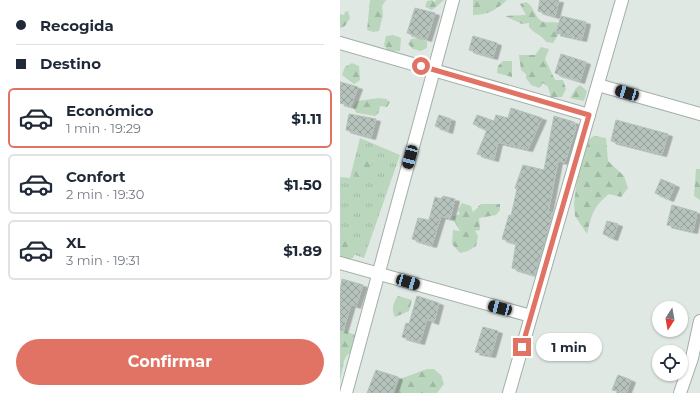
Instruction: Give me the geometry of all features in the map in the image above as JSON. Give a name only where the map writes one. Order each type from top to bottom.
[{"type":"street","points":[[346,393],[377,274],[453,0]]},
{"type":"street","points":[[511,393],[531,316],[622,0]]},
{"type":"street","points":[[340,43],[589,115]]},
{"type":"street","points":[[598,85],[700,114]]},
{"type":"street","points":[[340,263],[531,316]]},
{"type":"street","points":[[680,393],[692,358],[700,321]]},
{"type":"green space","points":[[370,0],[386,0],[382,6],[383,15],[379,31],[373,32],[367,30]]},
{"type":"green space","points":[[432,0],[435,2],[436,0],[444,0],[432,10],[425,7],[427,1]]},
{"type":"green space","points":[[473,0],[507,0],[492,11],[473,15]]},
{"type":"green space","points":[[526,2],[531,6],[536,16],[540,20],[544,22],[559,23],[561,30],[553,43],[546,42],[529,27],[529,23],[522,24],[505,16],[526,15],[520,4]]},
{"type":"green space","points":[[348,11],[350,18],[345,26],[340,28],[340,14],[344,15],[345,12]]},
{"type":"green space","points":[[393,35],[401,38],[400,51],[388,51],[384,45],[386,36]]},
{"type":"green space","points":[[419,38],[427,42],[427,48],[421,51],[413,49],[408,44],[411,39]]},
{"type":"green space","points":[[541,47],[549,49],[545,59],[555,80],[563,80],[566,89],[562,97],[551,97],[548,87],[543,83],[539,88],[531,85],[526,78],[526,74],[521,70],[519,55],[535,55]]},
{"type":"green space","points":[[503,61],[512,61],[512,77],[497,73],[498,66]]},
{"type":"green space","points":[[352,63],[359,66],[360,80],[354,84],[342,75],[345,67]]},
{"type":"green space","points":[[580,85],[587,91],[584,101],[570,98],[576,88]]},
{"type":"green space","points":[[379,98],[386,99],[390,102],[387,107],[380,106],[379,112],[375,116],[357,113],[353,108],[357,101]]},
{"type":"green space","points":[[594,136],[606,138],[608,161],[624,176],[628,188],[621,197],[609,194],[596,207],[587,234],[575,216],[574,204],[580,154],[584,143]]},
{"type":"green space","points":[[360,138],[400,155],[364,258],[340,250],[340,177],[350,178]]},
{"type":"green space","points":[[368,159],[375,171],[372,178],[365,181],[358,179],[354,172],[356,167],[361,161]]},
{"type":"green space","points":[[696,169],[700,169],[700,200],[694,196]]},
{"type":"green space","points":[[462,203],[471,206],[473,212],[481,204],[500,204],[500,210],[496,215],[479,218],[480,230],[475,231],[478,236],[476,246],[468,251],[460,253],[452,244],[453,230],[460,231],[452,217],[460,214],[458,210]]},
{"type":"green space","points":[[342,238],[350,240],[356,245],[353,258],[345,260],[340,258],[340,244]]},
{"type":"green space","points":[[398,296],[412,300],[409,311],[395,317],[393,306]]},
{"type":"green space","points":[[340,330],[359,336],[352,352],[347,355],[344,361],[340,381]]},
{"type":"green space","points":[[427,369],[434,369],[441,375],[444,384],[437,393],[395,393],[400,379]]},
{"type":"building","points":[[540,0],[559,0],[555,16],[538,11]]},
{"type":"building","points":[[415,8],[435,13],[427,39],[407,33]]},
{"type":"building","points":[[561,16],[586,22],[582,39],[556,33]]},
{"type":"building","points":[[473,36],[497,43],[493,57],[469,50]]},
{"type":"building","points":[[561,54],[586,62],[580,81],[555,73]]},
{"type":"building","points":[[340,82],[358,87],[351,106],[340,103]]},
{"type":"building","points":[[511,108],[542,118],[528,149],[498,142],[494,159],[477,154],[487,130],[473,124],[477,115],[494,121],[496,115],[508,118]]},
{"type":"building","points":[[349,114],[376,119],[371,137],[346,130]]},
{"type":"building","points":[[439,115],[451,119],[448,131],[435,126]]},
{"type":"building","points":[[554,116],[574,122],[576,127],[565,162],[558,161],[548,212],[553,213],[535,275],[512,268],[516,243],[502,239],[509,215],[511,216],[517,189],[515,188],[523,165],[544,170]]},
{"type":"building","points":[[616,120],[668,134],[662,154],[611,141]]},
{"type":"building","points":[[661,179],[675,185],[669,199],[655,193]]},
{"type":"building","points":[[443,196],[455,199],[450,218],[441,216],[432,245],[412,239],[418,218],[429,220],[435,197],[441,199]]},
{"type":"building","points":[[672,205],[697,212],[693,231],[667,225]]},
{"type":"building","points":[[607,221],[618,224],[613,238],[603,234]]},
{"type":"building","points":[[342,279],[363,285],[356,306],[351,304],[343,331],[340,330],[340,292]]},
{"type":"building","points":[[417,296],[439,303],[434,322],[427,319],[420,342],[402,337],[406,323],[409,324]]},
{"type":"building","points":[[483,327],[498,331],[491,355],[475,352]]},
{"type":"building","points":[[376,370],[398,377],[393,393],[367,393]]},
{"type":"building","points":[[618,375],[631,380],[626,393],[612,390]]},
{"type":"route","points":[[421,66],[589,115],[522,347]]}]
